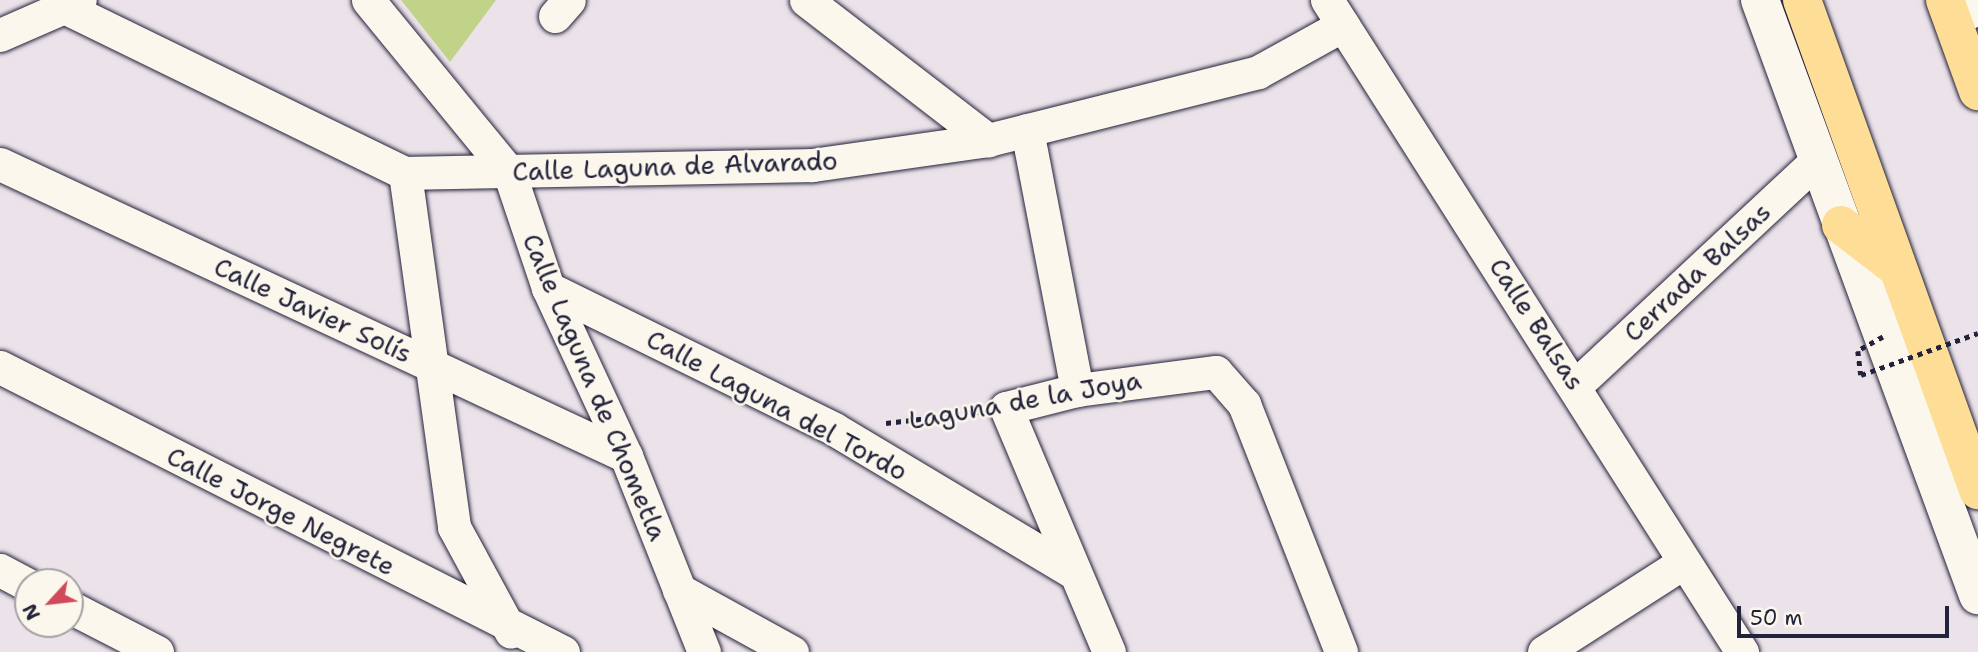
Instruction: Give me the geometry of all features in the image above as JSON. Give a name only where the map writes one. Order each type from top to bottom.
[{"type":"highway","points":[[1802,0],[1978,490]]},
{"type":"highway","points":[[1963,27],[1978,91]]},
{"type":"highway","points":[[1841,225],[1897,268]]},
{"type":"main road","points":[[1760,0],[1978,596]]},
{"type":"street","name":"Calle Laguna de Chometla","points":[[368,0],[509,172],[548,288],[626,456],[704,652]]},
{"type":"street","points":[[806,0],[988,140]]},
{"type":"street","name":"Calle Laguna de Alvarado","points":[[56,6],[405,173],[812,165],[988,140],[1258,72],[1335,12]]},
{"type":"street","points":[[0,35],[56,6]]},
{"type":"street","name":"Calle Balsas","points":[[1335,12],[1576,385],[1742,652]]},
{"type":"street","points":[[1027,130],[1077,390]]},
{"type":"street","name":"Cerrada Balsas","points":[[1576,385],[1818,159]]},
{"type":"street","name":"Calle Javier Solís","points":[[0,164],[626,456]]},
{"type":"street","points":[[405,173],[454,527],[512,640]]},
{"type":"street","name":"Calle Laguna del Tordo","points":[[548,288],[834,429],[1073,572]]},
{"type":"street","name":"Calle Jorge Negrete","points":[[0,367],[512,640],[563,652]]},
{"type":"street","name":"Laguna de la Joya","points":[[1006,408],[1077,390],[1216,372],[1244,404],[1340,652]]},
{"type":"street","points":[[1006,408],[1109,652]]},
{"type":"street","points":[[1544,652],[1684,562]]},
{"type":"street","points":[[679,590],[792,652]]},
{"type":"street","points":[[84,614],[157,652]]},
{"type":"path","points":[[1883,337],[1858,351],[1861,375],[1978,333]]},
{"type":"path","name":"Laguna de la Joya","points":[[834,429],[1006,408]]},
{"type":"green space","points":[[401,0],[496,0],[450,62]]}]
